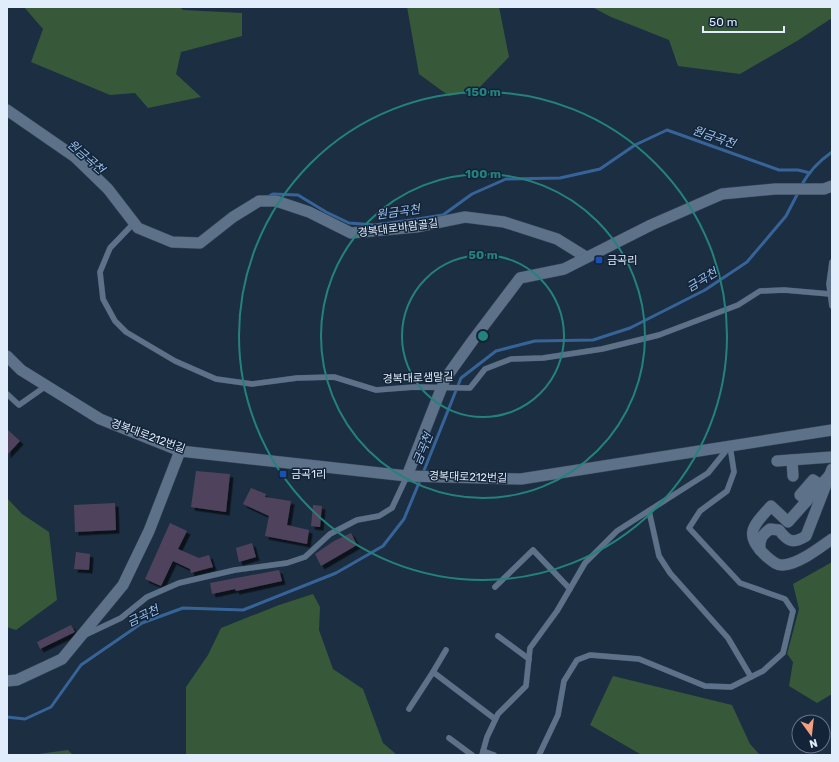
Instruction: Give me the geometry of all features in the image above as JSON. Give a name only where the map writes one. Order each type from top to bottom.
[{"type":"street","name":"경복대로바람골길","points":[[7,110],[75,157],[108,189],[138,228],[172,242],[200,243],[233,217],[258,200],[276,201],[308,212],[351,234],[416,227],[465,217],[504,222],[557,239],[586,257]]},
{"type":"street","points":[[407,476],[445,386],[446,379],[473,340],[520,278],[564,269],[651,224],[722,194],[775,189],[824,189],[832,186]]},
{"type":"street","name":"경복대로212번길","points":[[7,356],[21,370],[100,419],[180,451],[407,476],[521,479],[832,430]]},
{"type":"street","points":[[7,682],[17,680],[62,659],[123,585],[149,531],[180,451]]},
{"type":"street","points":[[777,461],[832,457]]},
{"type":"street","points":[[792,460],[793,476]]},
{"type":"street","points":[[831,473],[788,522],[771,506],[755,523],[752,534],[757,547],[781,566],[790,564],[810,555],[832,539]]},
{"type":"street","points":[[760,550],[759,541],[762,535],[770,529],[779,530],[785,538],[791,541],[801,539],[806,536],[831,473]]},
{"type":"lane","name":"경복대로샘말길","points":[[134,223],[110,248],[100,272],[103,299],[115,321],[126,332],[174,360],[216,379],[252,384],[297,378],[334,377],[376,390],[445,386],[470,388],[485,369],[511,359],[543,358],[602,350],[659,335],[738,304],[760,291],[784,290],[830,294]]},
{"type":"lane","points":[[832,262],[829,284],[832,306]]},
{"type":"lane","points":[[7,394],[19,405],[47,386]]},
{"type":"lane","points":[[494,755],[483,753],[487,737],[498,714],[526,686],[530,648],[557,611],[585,563],[617,531],[708,473],[730,445]]},
{"type":"lane","points":[[539,755],[558,715],[564,681],[577,660],[590,655],[639,659],[705,686],[731,687],[763,671],[783,653],[794,611],[784,599],[740,583],[689,528],[700,511],[727,491],[734,472],[730,445]]},
{"type":"lane","points":[[79,638],[121,618],[147,597],[179,583],[236,570],[287,563],[305,557],[330,534],[357,520],[379,516],[392,508],[407,476]]},
{"type":"lane","points":[[649,511],[659,556],[670,573],[728,638],[751,677]]},
{"type":"lane","points":[[495,587],[533,550],[570,589]]},
{"type":"lane","points":[[498,636],[529,659]]},
{"type":"lane","points":[[409,709],[446,650]]},
{"type":"lane","points":[[433,672],[496,719]]},
{"type":"lane","points":[[449,738],[472,755]]},
{"type":"green space","points":[[24,7],[180,7],[183,10],[242,13],[242,36],[181,52],[176,74],[201,97],[148,108],[135,93],[110,95],[31,62],[43,29]]},
{"type":"green space","points":[[407,7],[499,7],[509,57],[476,91],[449,96],[419,74]]},
{"type":"green space","points":[[592,7],[832,7],[832,18],[797,41],[740,74],[678,66],[669,40],[611,17]]},
{"type":"green space","points":[[7,498],[22,514],[49,532],[57,600],[16,630],[7,627]]},
{"type":"green space","points":[[832,562],[832,694],[817,703],[789,686],[793,662],[787,654],[799,609],[793,584]]},
{"type":"green space","points":[[313,594],[320,607],[319,630],[333,669],[363,689],[383,743],[397,755],[186,755],[186,687],[208,655],[221,628],[279,605]]},
{"type":"green space","points":[[613,676],[732,705],[750,744],[760,755],[640,755],[590,725]]},
{"type":"green space","points":[[68,750],[73,755],[31,755]]},
{"type":"building","points":[[7,429],[20,441],[7,455]]},
{"type":"building","points":[[196,471],[230,474],[226,512],[191,507]]},
{"type":"building","points":[[251,488],[266,494],[265,497],[291,501],[287,525],[309,530],[307,544],[265,536],[269,516],[243,504]]},
{"type":"building","points":[[115,503],[116,530],[75,532],[74,505]]},
{"type":"building","points":[[313,505],[322,506],[320,527],[311,526]]},
{"type":"building","points":[[170,523],[187,531],[178,549],[199,558],[209,555],[213,567],[191,573],[190,569],[173,561],[161,586],[145,579]]},
{"type":"building","points":[[351,533],[357,545],[321,566],[315,554],[334,541]]},
{"type":"building","points":[[252,543],[256,557],[239,562],[236,548]]},
{"type":"building","points":[[76,552],[90,554],[89,570],[74,569]]},
{"type":"building","points":[[279,570],[282,581],[236,591],[235,589],[212,594],[210,583]]},
{"type":"building","points":[[71,625],[75,632],[40,649],[37,642]]},
{"type":"waterway","name":"원금곡천","points":[[267,197],[273,194],[298,195],[326,212],[349,223],[375,225],[443,215],[472,194],[506,179],[560,178],[600,169],[635,145],[667,130],[779,170],[798,170],[810,173]]},
{"type":"waterway","name":"금곡천","points":[[801,186],[814,168],[832,152]]},
{"type":"waterway","name":"금곡천","points":[[423,473],[461,378],[496,351],[535,341],[593,340],[630,328],[705,290],[747,262],[786,216],[799,191]]},
{"type":"waterway","name":"금곡천","points":[[7,717],[25,719],[51,707],[81,665],[142,623],[183,608],[243,610],[336,573],[383,546],[404,519],[421,478]]},
{"type":"place","name":"금곡리","points":[[599,260]]},
{"type":"place","name":"금곡1리","points":[[283,474]]}]
